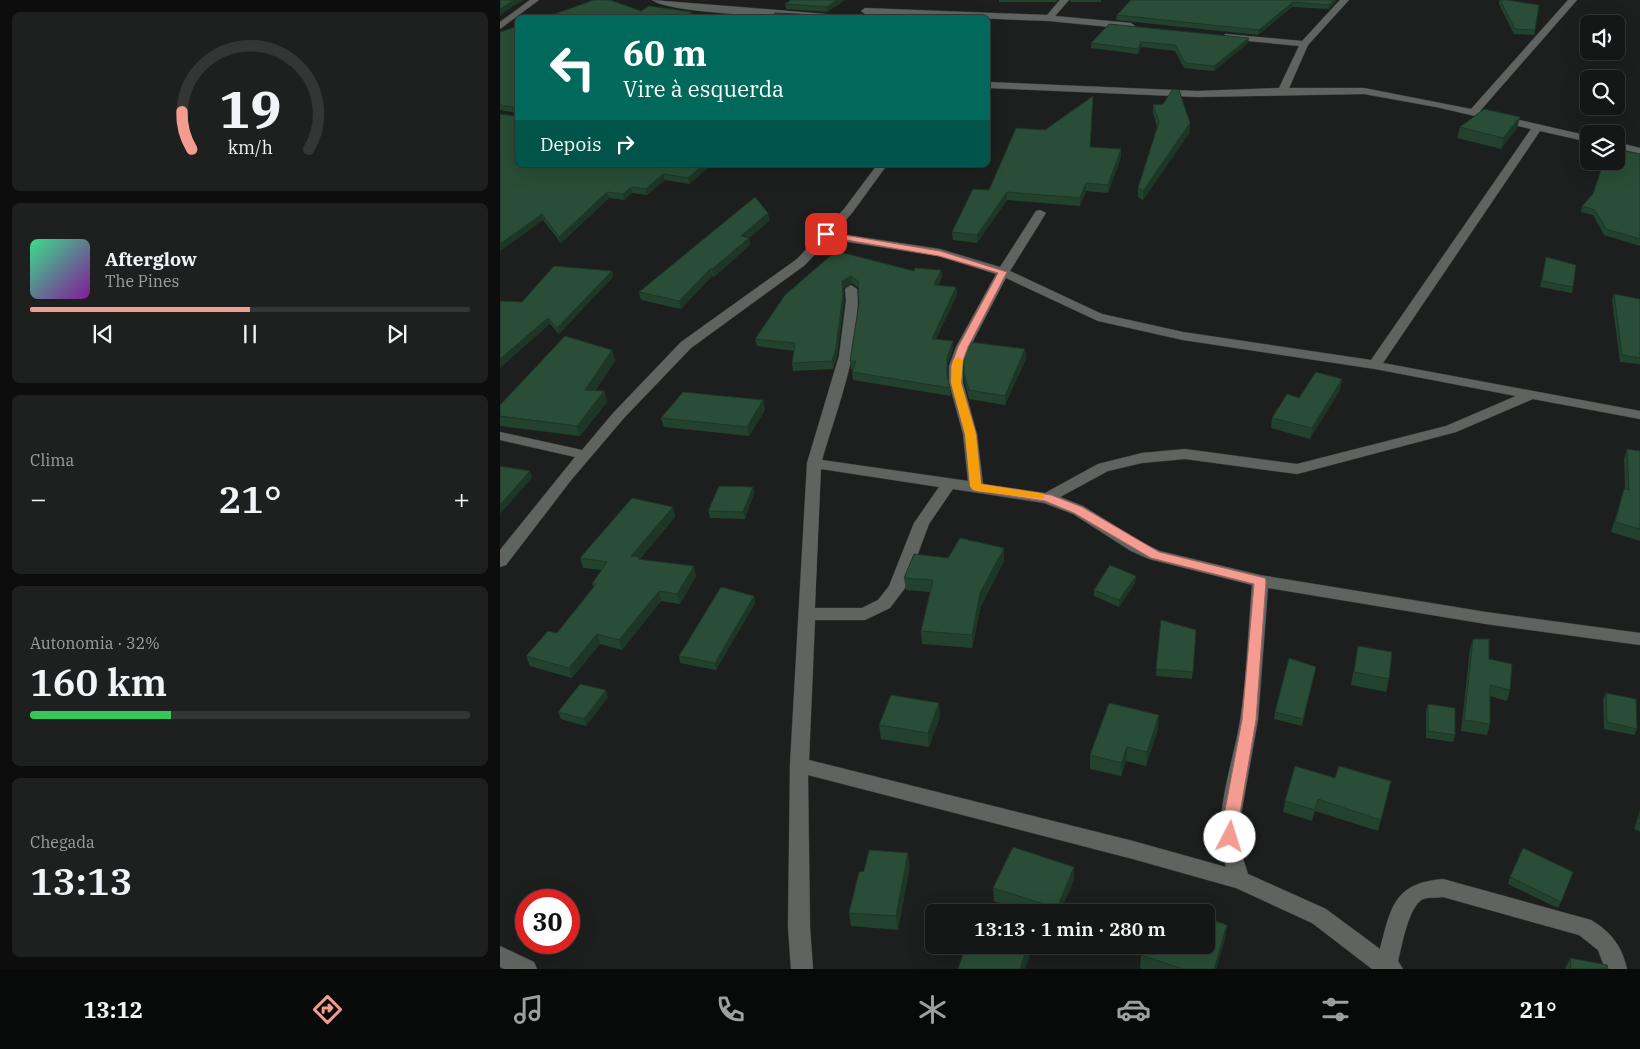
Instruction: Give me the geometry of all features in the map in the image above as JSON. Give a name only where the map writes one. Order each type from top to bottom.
[{"type":"street","points":[[500,26],[535,0]]},
{"type":"street","points":[[656,0],[694,7],[799,15]]},
{"type":"street","points":[[863,14],[874,0]]},
{"type":"street","points":[[1048,18],[1065,0]]},
{"type":"street","points":[[1282,91],[1304,44],[1346,0]]},
{"type":"street","points":[[1473,113],[1572,0]]},
{"type":"street","points":[[863,14],[909,15]]},
{"type":"street","points":[[990,17],[1048,18],[1137,27]]},
{"type":"street","points":[[1216,35],[1304,44]]},
{"type":"street","points":[[990,85],[1197,94],[1364,91],[1580,137]]},
{"type":"street","points":[[1375,365],[1537,128]]},
{"type":"street","points":[[1625,147],[1640,151]]},
{"type":"street","points":[[500,561],[619,415],[686,345],[801,262],[848,211],[881,167]]},
{"type":"street","points":[[976,487],[970,434],[956,383],[956,366],[963,347],[1003,272],[1040,213]]},
{"type":"street","points":[[826,234],[940,253],[1003,272],[1098,317],[1183,336],[1375,365],[1640,415]]},
{"type":"street","points":[[802,969],[799,927],[799,765],[814,463],[846,356],[852,301],[851,289]]},
{"type":"street","points":[[1047,498],[1103,467],[1142,458],[1185,454],[1297,469],[1451,429],[1530,395]]},
{"type":"street","points":[[500,436],[585,455]]},
{"type":"street","points":[[814,463],[1047,498],[1078,510],[1155,555],[1260,581],[1486,618],[1640,639]]},
{"type":"street","points":[[806,614],[865,614],[884,604],[897,588],[904,564],[922,523],[949,483]]},
{"type":"street","points":[[1240,880],[1230,849],[1229,826],[1249,720],[1260,581]]},
{"type":"street","points":[[799,765],[1133,850],[1240,880],[1319,916],[1389,968],[1402,913],[1413,895],[1425,889],[1443,888],[1584,927],[1604,939],[1615,961],[1616,969]]},
{"type":"street","points":[[500,956],[526,969]]},
{"type":"building","points":[[500,0],[515,0],[500,9]]},
{"type":"building","points":[[594,0],[610,0],[641,11],[649,6],[692,12],[688,15],[552,15]]},
{"type":"building","points":[[791,0],[837,0],[827,7],[785,4]]},
{"type":"building","points":[[1131,0],[1334,0],[1329,5],[1293,2],[1259,30],[1117,15]]},
{"type":"building","points":[[1500,0],[1539,5],[1535,30],[1515,29]]},
{"type":"building","points":[[775,13],[816,15],[773,15]]},
{"type":"building","points":[[1109,24],[1249,38],[1214,66],[1185,63],[1175,45],[1141,42],[1138,49],[1091,43]]},
{"type":"building","points":[[515,27],[515,108],[500,105],[500,32]]},
{"type":"building","points":[[1173,89],[1179,90],[1190,123],[1143,191],[1138,188],[1159,122],[1153,105],[1163,104]]},
{"type":"building","points":[[1093,96],[1090,147],[1121,149],[1108,185],[1086,183],[1080,198],[1007,192],[977,235],[952,232],[973,189],[989,190],[1016,128],[1045,130]]},
{"type":"building","points":[[1484,109],[1520,117],[1503,138],[1460,127]]},
{"type":"building","points":[[500,114],[515,116],[515,167],[701,167],[688,178],[663,174],[646,189],[631,187],[623,194],[607,192],[559,237],[542,214],[500,244]]},
{"type":"building","points":[[1625,151],[1640,154],[1640,239],[1606,229],[1595,210],[1582,206],[1593,194],[1601,170],[1625,170]]},
{"type":"building","points":[[755,197],[768,213],[741,236],[749,238],[710,269],[679,301],[639,292]]},
{"type":"building","points":[[836,251],[914,271],[915,268],[941,270],[934,285],[956,287],[932,339],[953,341],[947,358],[947,375],[950,388],[852,372],[856,361],[850,361],[859,303],[858,281],[851,276],[842,281],[843,293],[836,348],[832,361],[792,363],[795,343],[755,339],[785,295]]},
{"type":"building","points":[[1546,257],[1576,265],[1573,287],[1542,281]]},
{"type":"building","points":[[554,266],[612,271],[557,328],[548,318],[500,359],[500,301],[522,302]]},
{"type":"building","points":[[1614,294],[1640,299],[1640,358],[1622,355]]},
{"type":"building","points":[[565,336],[612,350],[585,390],[604,391],[577,426],[500,416],[500,405]]},
{"type":"building","points":[[970,342],[1025,349],[1005,396],[969,390],[964,373],[964,357]]},
{"type":"building","points":[[1316,372],[1342,379],[1312,428],[1272,418],[1287,394],[1299,398]]},
{"type":"building","points":[[683,392],[763,400],[747,427],[661,418]]},
{"type":"building","points":[[1627,449],[1640,451],[1640,529],[1615,522],[1624,489],[1629,490]]},
{"type":"building","points":[[500,466],[530,471],[500,505]]},
{"type":"building","points":[[719,486],[753,487],[743,512],[708,511]]},
{"type":"building","points":[[632,498],[673,507],[631,556],[639,557],[638,559],[694,566],[677,594],[659,591],[619,640],[597,634],[569,668],[526,656],[548,631],[557,633],[596,584],[592,584],[607,562],[580,558]]},
{"type":"building","points":[[960,538],[1004,548],[980,593],[972,635],[921,631],[933,580],[904,578],[914,554],[948,558]]},
{"type":"building","points":[[1110,565],[1136,576],[1119,600],[1094,590]]},
{"type":"building","points":[[721,587],[754,596],[715,663],[679,656]]},
{"type":"building","points":[[1161,620],[1196,630],[1193,672],[1156,669]]},
{"type":"building","points":[[1473,639],[1489,639],[1489,659],[1512,664],[1510,690],[1490,685],[1490,724],[1464,720]]},
{"type":"building","points":[[1358,646],[1392,652],[1389,679],[1354,672]]},
{"type":"building","points":[[1289,658],[1316,667],[1303,719],[1275,712]]},
{"type":"building","points":[[580,684],[606,690],[584,719],[558,712]]},
{"type":"building","points":[[1606,693],[1636,699],[1637,729],[1607,722]]},
{"type":"building","points":[[891,695],[939,703],[928,733],[879,725]]},
{"type":"building","points":[[1109,703],[1159,715],[1147,752],[1127,747],[1122,763],[1090,755]]},
{"type":"building","points":[[1428,704],[1455,708],[1455,735],[1428,731]]},
{"type":"building","points":[[1295,766],[1335,778],[1339,766],[1391,781],[1381,820],[1318,799],[1315,810],[1285,801]]},
{"type":"building","points":[[1013,847],[1074,867],[1059,904],[1044,904],[993,888]]},
{"type":"building","points":[[1523,848],[1573,872],[1561,902],[1510,877]]},
{"type":"building","points":[[869,850],[908,853],[896,916],[849,913],[859,872],[864,871]]},
{"type":"building","points":[[1215,921],[1227,925],[1214,969],[1183,969],[1141,955],[1215,954]]},
{"type":"building","points":[[963,954],[1025,954],[1020,969],[958,969]]},
{"type":"building","points":[[1570,958],[1607,965],[1608,969],[1571,969]]},
{"type":"slow traffic","points":[[958,360],[956,383],[970,434],[976,487],[1040,497]]},
{"type":"route","points":[[826,234],[940,253],[1003,272],[963,347],[956,366],[956,383],[970,434],[976,487],[1047,498],[1078,510],[1108,527],[1137,547],[1155,555],[1260,581],[1249,720],[1229,826],[1230,837]]}]
